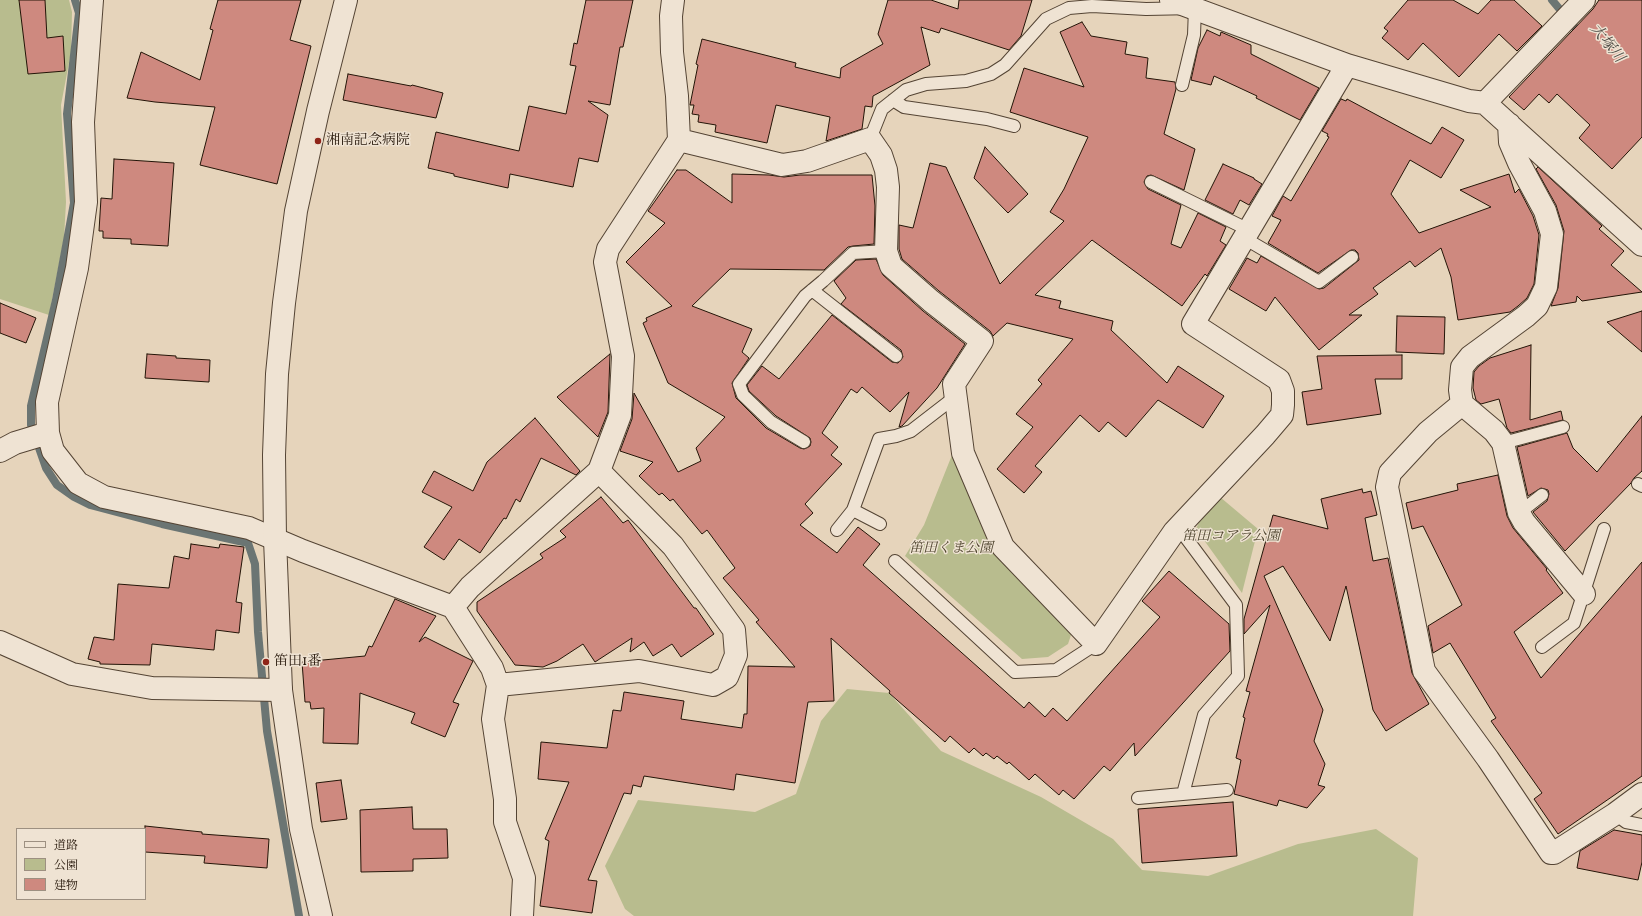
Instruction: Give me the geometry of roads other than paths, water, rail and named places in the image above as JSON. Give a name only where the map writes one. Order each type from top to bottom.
[{"type":"street","points":[[92,0],[83,122],[86,202],[77,268],[47,402],[48,433],[53,451],[78,482],[104,497],[249,528],[303,551],[453,607],[492,668],[498,685],[493,719],[505,799],[504,822],[524,878],[522,916]]},
{"type":"street","points":[[321,916],[302,829],[281,690],[275,539],[274,455],[277,374],[284,303],[296,211],[318,110],[346,0]]},
{"type":"street","points":[[453,607],[470,587],[599,471],[620,415],[623,356],[605,262],[608,249],[679,140],[671,16],[673,0]]},
{"type":"street","points":[[1171,0],[1347,65],[1469,101],[1485,104],[1642,245]]},
{"type":"street","points":[[1485,104],[1584,0]]},
{"type":"street","points":[[679,140],[782,165],[807,161],[870,139],[881,155],[886,170],[888,187],[886,251],[891,266],[931,301],[982,342],[954,384],[955,397],[963,453],[1003,547],[1096,644],[1178,527],[1282,415],[1283,391],[1279,380],[1193,324],[1347,65]]},
{"type":"street","points":[[1509,124],[1510,142],[1519,163],[1545,211],[1552,234],[1546,287],[1537,306],[1526,316],[1470,357],[1462,367],[1460,390],[1462,404],[1494,431],[1504,443],[1519,512],[1524,522],[1584,594]]},
{"type":"street","points":[[1462,404],[1428,432],[1390,473],[1387,487],[1424,671],[1488,759],[1551,852],[1554,853],[1615,814],[1642,794]]},
{"type":"street","points":[[0,451],[15,443],[48,433]]},
{"type":"street","points":[[498,685],[639,671],[713,686],[727,676],[736,656],[734,630],[674,546],[599,471]]},
{"type":"street","points":[[0,642],[72,674],[152,688],[281,690]]},
{"type":"lane","points":[[870,139],[882,109],[906,90],[926,84],[966,81],[992,74],[1005,65],[1046,19],[1069,8],[1092,6],[1146,10],[1195,8],[1194,36],[1182,85]]},
{"type":"lane","points":[[893,100],[904,107],[987,119],[1014,126]]},
{"type":"lane","points":[[1151,182],[1247,234],[1319,282],[1352,257]]},
{"type":"lane","points":[[804,442],[771,422],[743,395],[739,384],[805,296],[853,253],[886,251]]},
{"type":"lane","points":[[812,290],[896,356]]},
{"type":"lane","points":[[837,530],[853,510],[879,439],[896,436],[911,431],[955,397]]},
{"type":"lane","points":[[1504,443],[1563,427]]},
{"type":"lane","points":[[1519,512],[1542,495]]},
{"type":"lane","points":[[853,510],[880,524]]},
{"type":"lane","points":[[1178,527],[1236,605],[1238,676],[1204,715],[1183,794]]},
{"type":"lane","points":[[1542,647],[1574,624],[1604,529]]},
{"type":"lane","points":[[895,561],[1015,672],[1056,670],[1096,644]]},
{"type":"lane","points":[[1138,798],[1227,790]]},
{"type":"lane","points":[[1615,814],[1626,822],[1642,825]]},
{"type":"waterway","points":[[75,0],[79,13],[67,114],[74,203],[56,300],[31,406],[31,425],[46,468],[57,485],[74,497],[90,505],[162,524],[248,543],[255,564],[258,632],[267,731],[299,916]]},
{"type":"waterway","name":"大塚川","points":[[1552,0],[1582,36]]},
{"type":"place","name":"湘南記念病院","points":[[318,141]]},
{"type":"place","name":"笛田1番","points":[[266,662]]},
{"type":"park label","name":"笛田コアラ公園","points":[[1231,537]]},
{"type":"park label","name":"笛田くま公園","points":[[951,549]]}]
